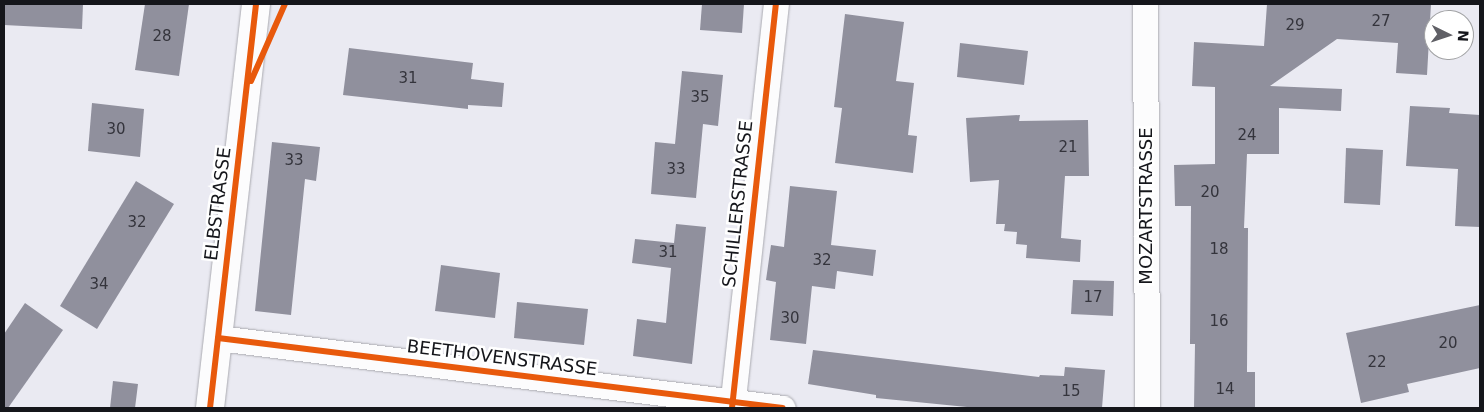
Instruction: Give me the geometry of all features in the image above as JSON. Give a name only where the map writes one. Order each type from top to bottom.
[{"type":"street","name":"ELBSTRASSE","points":[[210,408],[256,4]]},
{"type":"street","name":"SCHILLERSTRASSE","points":[[732,405],[776,4]]},
{"type":"street","name":"MOZARTSTRASSE","points":[[1145,4],[1148,408]]},
{"type":"street","name":"BEETHOVENSTRASSE","points":[[218,338],[732,405],[783,408]]},
{"type":"building","points":[[4,4],[83,4],[82,29],[4,25]]},
{"type":"building","points":[[145,4],[189,4],[179,76],[135,70]]},
{"type":"building","points":[[702,4],[744,4],[742,33],[700,30]]},
{"type":"building","points":[[1267,4],[1431,4],[1431,10],[1424,10],[1424,60],[1428,60],[1427,75],[1396,73],[1398,43],[1337,39],[1270,86],[1342,89],[1341,111],[1279,108],[1279,154],[1247,154],[1244,228],[1248,228],[1247,372],[1255,372],[1255,408],[1194,408],[1195,344],[1190,344],[1191,206],[1175,206],[1174,165],[1215,164],[1215,87],[1192,86],[1194,42],[1264,46]]},
{"type":"building","points":[[845,14],[904,22],[896,81],[914,83],[908,135],[917,136],[913,173],[835,163],[842,108],[834,107]]},
{"type":"building","points":[[960,43],[1028,51],[1024,85],[957,77]]},
{"type":"building","points":[[349,48],[473,63],[471,79],[504,83],[502,107],[468,105],[468,109],[343,95]]},
{"type":"building","points":[[682,71],[723,75],[718,126],[703,124],[696,198],[651,194],[655,142],[675,144]]},
{"type":"building","points":[[92,103],[144,109],[140,157],[88,151]]},
{"type":"building","points":[[1410,106],[1450,108],[1449,113],[1480,115],[1480,227],[1455,226],[1458,169],[1406,166]]},
{"type":"building","points":[[1020,115],[1019,121],[1088,120],[1089,176],[1065,176],[1061,238],[1081,240],[1080,262],[1026,258],[1027,245],[1016,244],[1017,232],[1004,231],[1005,224],[996,224],[999,180],[970,182],[966,118]]},
{"type":"building","points":[[272,142],[320,147],[316,181],[305,179],[291,315],[255,311]]},
{"type":"building","points":[[1346,148],[1383,150],[1380,205],[1344,203]]},
{"type":"building","points":[[136,181],[174,204],[97,329],[60,306]]},
{"type":"building","points":[[790,186],[837,191],[831,245],[876,250],[873,276],[837,271],[835,289],[812,286],[806,344],[770,340],[776,282],[766,280],[771,245],[784,247]]},
{"type":"building","points":[[676,224],[706,227],[692,364],[633,356],[637,319],[666,323],[671,268],[632,263],[635,239],[674,243]]},
{"type":"building","points":[[441,265],[500,273],[495,318],[435,311]]},
{"type":"building","points":[[1073,280],[1114,281],[1113,316],[1071,314]]},
{"type":"building","points":[[517,302],[588,309],[584,345],[514,338]]},
{"type":"building","points":[[25,303],[63,330],[8,408],[4,408],[4,334]]},
{"type":"building","points":[[1480,305],[1480,368],[1407,384],[1409,392],[1361,403],[1346,333]]},
{"type":"building","points":[[813,350],[1039,377],[1040,375],[1064,376],[1065,367],[1105,370],[1102,408],[977,408],[876,398],[876,395],[808,384]]},
{"type":"building","points":[[113,381],[138,384],[135,408],[110,408]]},
{"type":"cycle path","points":[[210,408],[256,4]]},
{"type":"cycle path","points":[[251,81],[285,4]]},
{"type":"cycle path","points":[[732,408],[776,4]]},
{"type":"cycle path","points":[[218,338],[783,408]]}]
